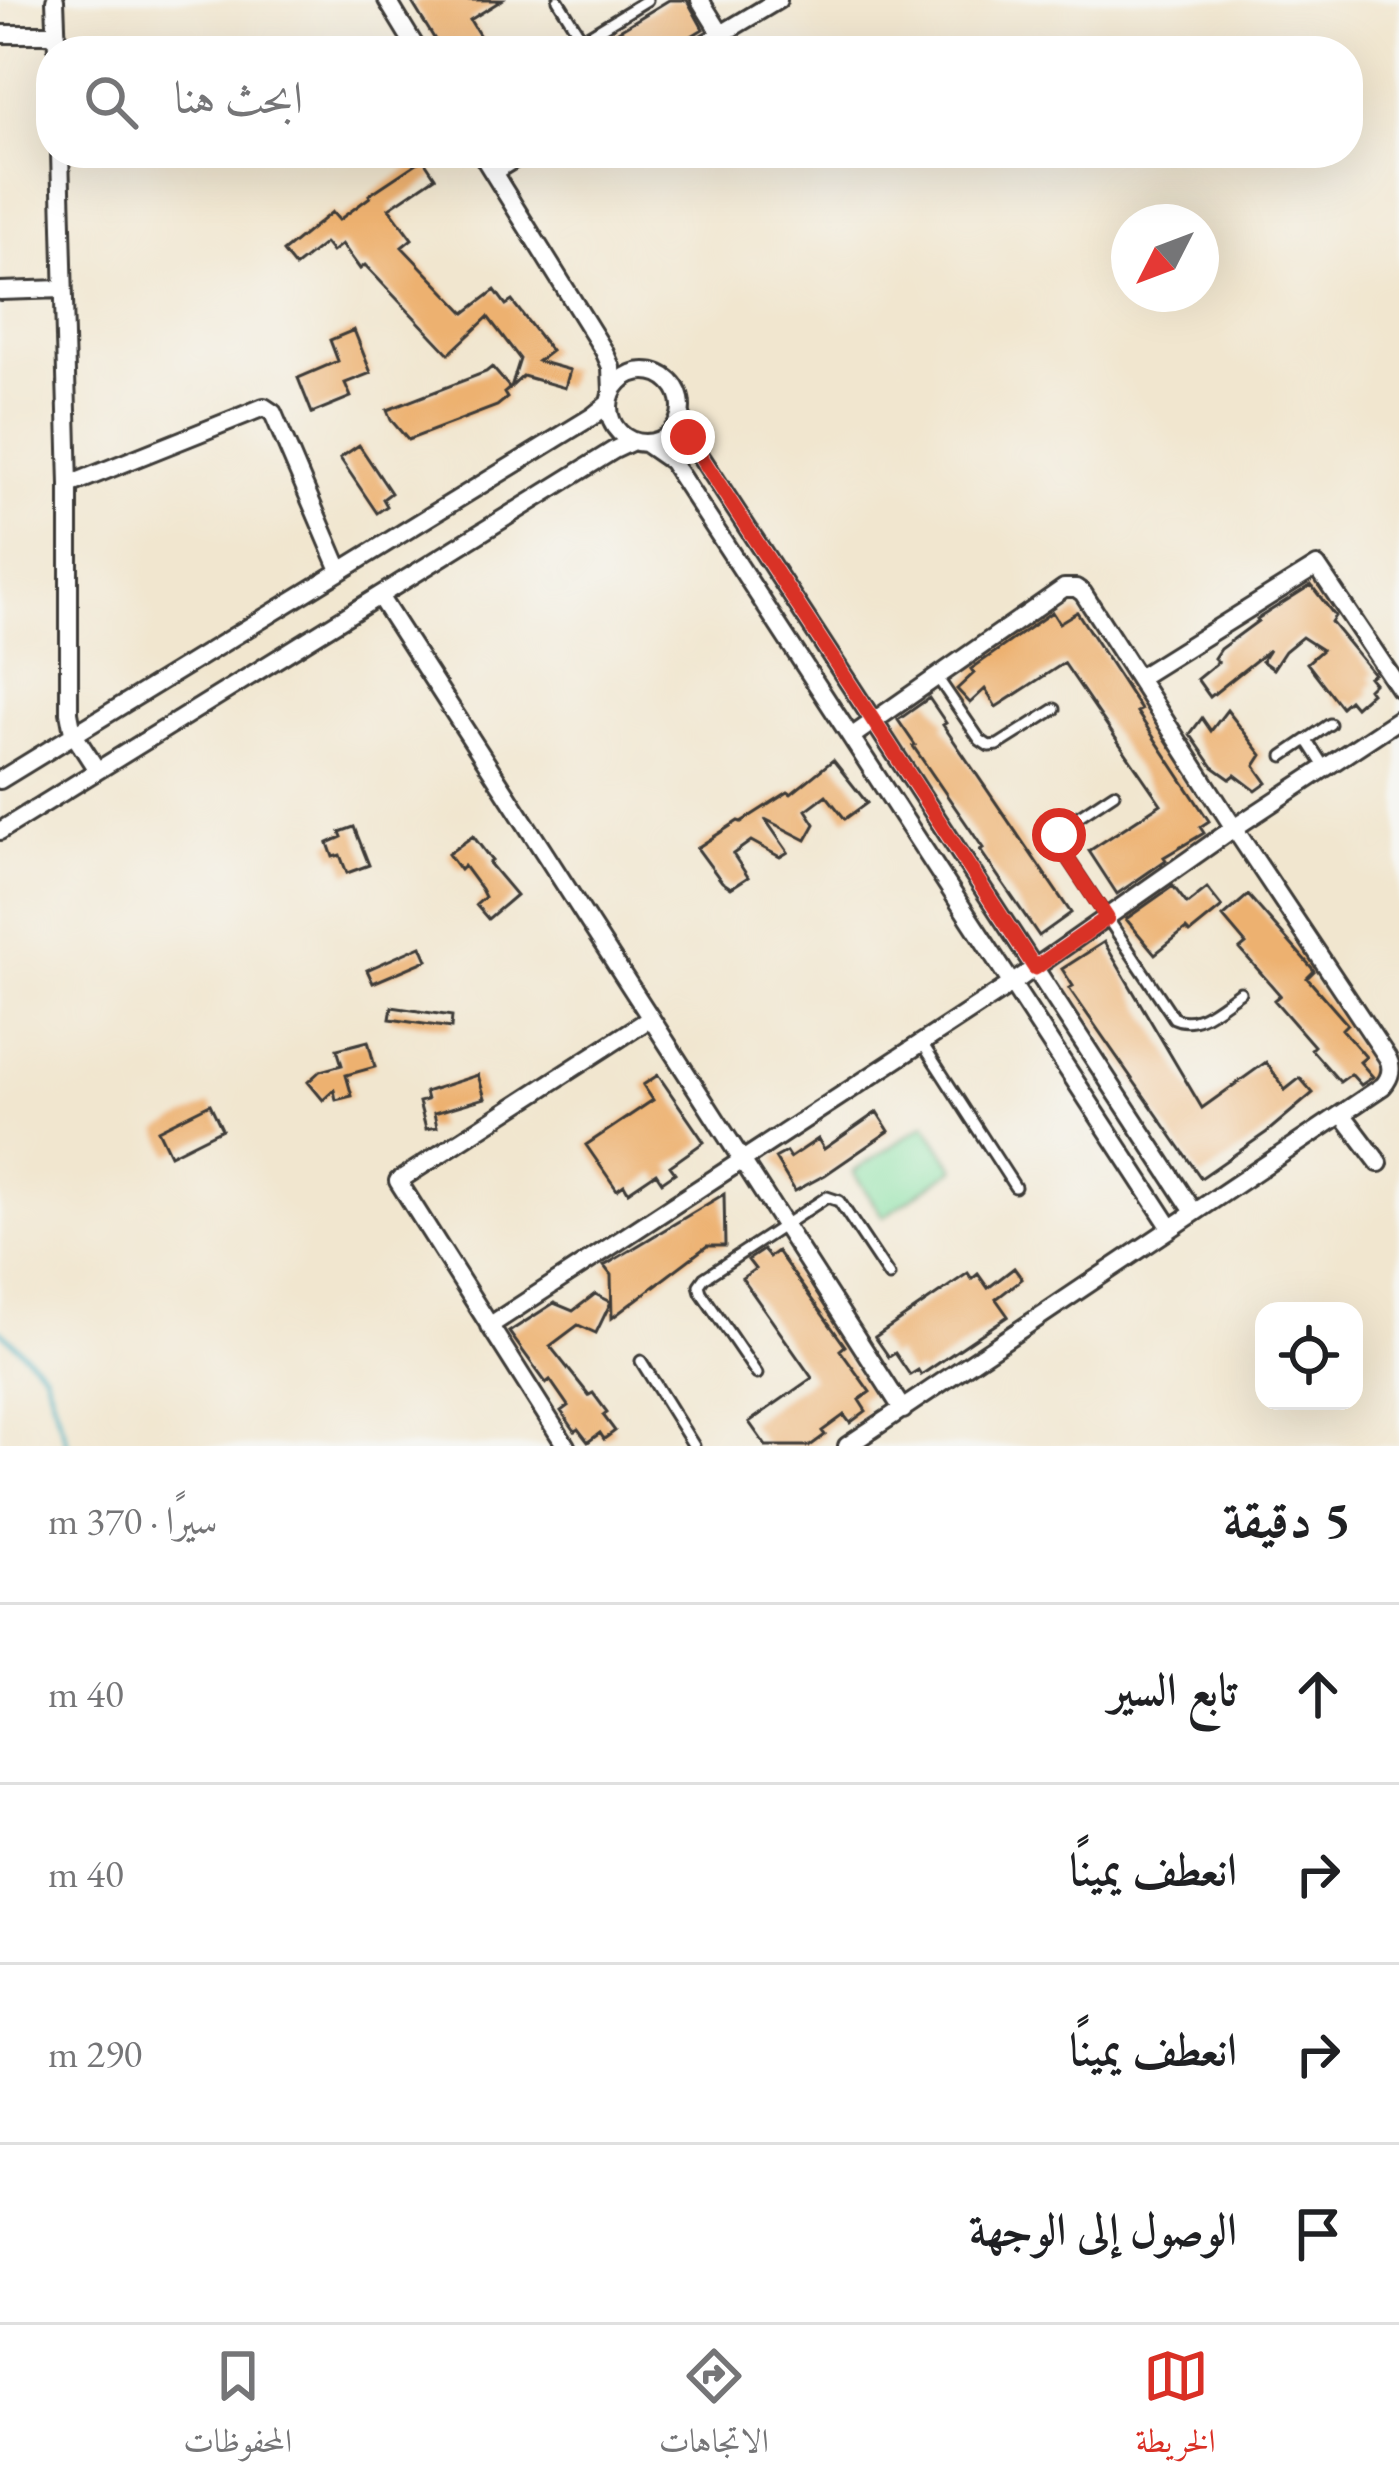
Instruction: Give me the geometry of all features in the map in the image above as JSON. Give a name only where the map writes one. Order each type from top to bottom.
[{"type":"street","points":[[55,0],[57,36]]},
{"type":"street","points":[[387,0],[409,36]]},
{"type":"street","points":[[700,0],[721,34]]},
{"type":"street","points":[[718,36],[778,0]]},
{"type":"street","points":[[0,34],[36,40]]},
{"type":"street","points":[[59,168],[69,485],[68,701],[73,733],[97,770]]},
{"type":"street","points":[[490,168],[604,351],[613,375],[614,426],[671,461],[1171,1228]]},
{"type":"street","points":[[493,172],[500,168]]},
{"type":"street","points":[[0,291],[63,290]]},
{"type":"street","points":[[604,351],[638,372],[661,375],[677,391],[688,437],[1194,1212]]},
{"type":"street","points":[[0,780],[593,416],[627,376],[638,372]]},
{"type":"street","points":[[69,485],[264,406],[273,413],[340,570]]},
{"type":"street","points":[[0,831],[614,450],[668,435],[680,414]]},
{"type":"street","points":[[1138,679],[1317,566],[1399,688]]},
{"type":"street","points":[[847,1446],[1342,1114],[1386,1082],[1390,1072],[1390,1061],[1082,593],[1069,586],[851,736]]},
{"type":"street","points":[[379,596],[903,1410]]},
{"type":"street","points":[[489,1326],[1035,968],[1399,719]]},
{"type":"street","points":[[566,1446],[398,1181],[651,1018]]},
{"type":"street","points":[[1342,1114],[1379,1163]]},
{"type":"street","points":[[1144,1185],[1166,1170]]},
{"type":"lane","points":[[558,0],[584,36]]},
{"type":"lane","points":[[588,36],[647,0]]},
{"type":"lane","points":[[937,677],[988,746],[998,745],[1055,709]]},
{"type":"lane","points":[[1283,756],[1330,724]]},
{"type":"lane","points":[[1307,740],[1325,768]]},
{"type":"lane","points":[[1114,793],[1064,826],[1058,844],[1179,1021],[1195,1021],[1240,992]]},
{"type":"lane","points":[[922,1043],[1015,1187]]},
{"type":"lane","points":[[757,1374],[701,1292],[704,1278],[822,1198],[836,1199],[889,1276]]},
{"type":"lane","points":[[641,1361],[694,1446]]},
{"type":"green space","points":[[925,1124],[955,1169],[883,1217],[853,1172]]},
{"type":"building","points":[[420,0],[502,0],[470,20],[480,36],[433,36],[413,4]]},
{"type":"building","points":[[669,0],[687,0],[703,29],[692,36],[610,36]]},
{"type":"building","points":[[410,168],[429,168],[435,177],[389,208],[412,239],[402,247],[465,313],[495,290],[506,305],[512,301],[551,351],[538,361],[570,370],[565,388],[523,376],[511,387],[520,359],[488,317],[449,354],[365,265],[360,269],[342,244],[332,252],[325,243],[295,267],[283,252],[332,212],[339,220]]},
{"type":"building","points":[[354,330],[371,373],[345,383],[351,397],[312,413],[298,378],[338,361],[330,340]]},
{"type":"building","points":[[492,367],[510,388],[497,406],[408,440],[391,420],[387,410]]},
{"type":"building","points":[[359,445],[391,493],[383,499],[387,506],[377,513],[340,458]]},
{"type":"building","points":[[1311,585],[1335,616],[1331,622],[1374,674],[1369,677],[1374,683],[1368,689],[1371,693],[1355,707],[1349,700],[1341,707],[1307,663],[1322,650],[1302,637],[1273,669],[1262,661],[1269,650],[1210,697],[1197,679],[1218,662],[1214,658],[1220,649]]},
{"type":"building","points":[[1052,612],[1059,623],[1077,612],[1209,821],[1200,827],[1204,833],[1117,894],[1089,851],[1161,804],[1064,663],[996,707],[985,689],[970,703],[957,689],[974,673],[971,669]]},
{"type":"building","points":[[929,698],[1071,913],[1039,936],[898,720]]},
{"type":"building","points":[[1227,710],[1262,755],[1255,766],[1267,783],[1256,791],[1235,775],[1230,779],[1213,767],[1190,734],[1202,718],[1211,731]]},
{"type":"building","points":[[833,760],[867,803],[845,819],[826,795],[806,810],[815,824],[806,840],[765,819],[788,852],[780,857],[751,841],[733,854],[748,877],[731,888],[722,882],[697,848],[791,794]]},
{"type":"building","points":[[354,827],[369,865],[347,873],[340,855],[333,857],[328,843]]},
{"type":"building","points":[[473,836],[516,895],[488,919],[476,905],[485,897],[481,889],[448,854]]},
{"type":"building","points":[[1173,886],[1187,904],[1207,888],[1222,907],[1155,954],[1126,919]]},
{"type":"building","points":[[1248,895],[1312,968],[1307,978],[1347,1024],[1342,1029],[1366,1057],[1360,1062],[1373,1077],[1361,1085],[1351,1074],[1340,1082],[1274,1000],[1280,995],[1240,949],[1246,944],[1223,917]]},
{"type":"building","points":[[1104,942],[1202,1108],[1266,1062],[1285,1090],[1300,1078],[1313,1093],[1201,1178],[1069,988],[1073,986],[1062,969]]},
{"type":"building","points":[[421,946],[427,960],[373,983],[367,970]]},
{"type":"building","points":[[392,1007],[452,1016],[451,1028],[390,1019]]},
{"type":"building","points":[[368,1041],[375,1067],[346,1075],[352,1096],[336,1100],[334,1090],[323,1100],[308,1082],[320,1071],[342,1065],[337,1049]]},
{"type":"building","points":[[478,1075],[485,1098],[434,1113],[437,1127],[426,1129],[419,1102],[427,1100],[425,1092]]},
{"type":"building","points":[[658,1075],[704,1142],[670,1166],[675,1173],[662,1182],[656,1173],[628,1192],[624,1185],[617,1190],[586,1145],[653,1100],[643,1085]]},
{"type":"building","points":[[210,1104],[222,1129],[170,1155],[158,1130]]},
{"type":"building","points":[[877,1112],[889,1131],[795,1191],[775,1158],[786,1152],[790,1158],[818,1139],[824,1149]]},
{"type":"building","points":[[724,1194],[725,1246],[707,1246],[612,1318],[611,1275],[604,1266]]},
{"type":"building","points":[[763,1250],[769,1257],[777,1251],[845,1346],[840,1350],[870,1392],[859,1400],[866,1411],[850,1423],[844,1415],[810,1446],[766,1446],[749,1422],[812,1378],[742,1278],[755,1269],[748,1260]]},
{"type":"building","points":[[1014,1268],[1022,1279],[996,1299],[1008,1316],[921,1375],[918,1370],[910,1375],[895,1353],[889,1357],[875,1337],[968,1273],[972,1279],[978,1274],[988,1288]]},
{"type":"building","points":[[595,1294],[611,1302],[596,1333],[578,1325],[550,1346],[589,1395],[593,1393],[615,1431],[604,1439],[600,1433],[588,1442],[561,1411],[568,1406],[550,1380],[546,1383],[509,1332],[554,1303],[573,1311]]},
{"type":"waterway","points":[[0,1330],[44,1372],[68,1446]]},
{"type":"route","points":[[688,437],[1035,968],[1107,918],[1058,844],[1059,835]]}]
